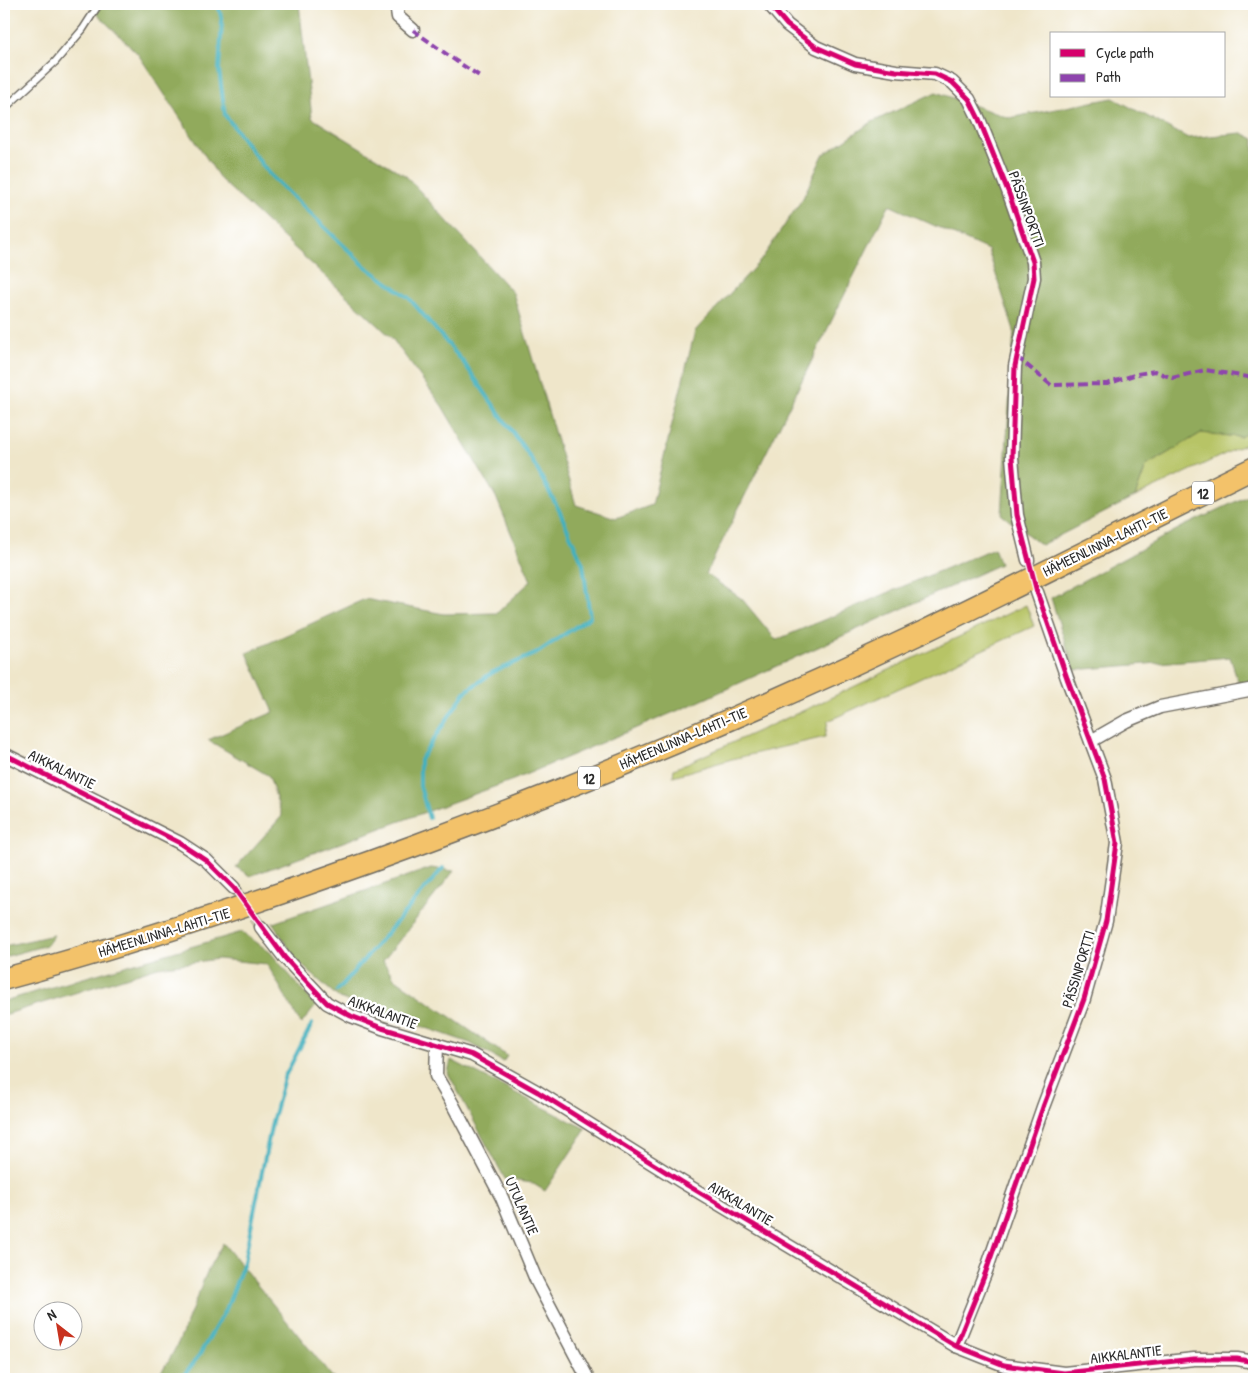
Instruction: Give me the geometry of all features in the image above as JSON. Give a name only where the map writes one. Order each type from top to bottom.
[{"type":"highway","name":"HÄMEENLINNA-LAHTI-TIE","points":[[4,980],[206,920],[451,832],[563,789],[750,710],[925,630],[1254,468]]},
{"type":"street","points":[[396,4],[398,17],[413,30]]},
{"type":"street","name":"PÄSSINPORTTI","points":[[769,4],[787,25],[816,47],[855,64],[896,71],[935,74],[952,82],[969,99],[979,119],[1008,191],[1033,262],[1034,278],[1031,297],[1015,366],[1012,456],[1017,515],[1028,560]]},
{"type":"street","name":"PÄSSINPORTTI","points":[[956,1346],[985,1274],[1043,1107],[1084,999],[1106,921],[1117,843],[1105,779],[1037,592]]},
{"type":"street","points":[[1091,742],[1126,721],[1160,707],[1254,689]]},
{"type":"street","name":"AIKKALANTIE","points":[[4,754],[180,843],[206,860],[234,888]]},
{"type":"street","name":"AIKKALANTIE","points":[[261,927],[284,958],[327,1003],[351,1016],[382,1028],[472,1055],[538,1092],[682,1182],[956,1346],[1004,1365],[1064,1373],[1194,1359],[1237,1359],[1254,1362]]},
{"type":"street","name":"UTULANTIE","points":[[437,1044],[436,1076],[502,1198],[537,1282],[588,1379]]},
{"type":"lane","points":[[4,109],[55,62],[83,28],[99,4]]},
{"type":"green space","points":[[87,4],[299,4],[312,118],[406,176],[513,293],[576,505],[616,518],[652,505],[695,331],[761,260],[803,198],[823,155],[872,122],[936,92],[1009,118],[1113,98],[1188,138],[1242,133],[1254,139],[1254,429],[1240,437],[1201,433],[1146,466],[1135,497],[1041,545],[1002,515],[1014,330],[988,250],[889,205],[706,574],[742,599],[776,640],[994,548],[1000,564],[698,702],[513,780],[250,876],[236,867],[282,816],[269,776],[208,740],[274,712],[247,653],[365,599],[444,614],[497,613],[531,581],[496,497],[442,406],[391,337],[221,180],[138,54]]},
{"type":"green space","points":[[1254,429],[1254,440],[1135,497],[1146,466],[1201,433],[1240,437]]},
{"type":"green space","points":[[1254,493],[1254,682],[1239,684],[1230,657],[1074,670],[1051,598],[1182,527]]},
{"type":"green space","points":[[1026,605],[1034,626],[828,721],[825,737],[732,759],[673,776],[674,769],[809,708]]},
{"type":"green space","points":[[431,868],[454,871],[383,961],[394,978],[507,1056],[503,1062],[470,1043],[339,998],[297,961],[273,923]]},
{"type":"green space","points":[[242,932],[270,952],[316,1006],[301,1024],[267,964],[218,959],[158,967],[4,1015],[4,1001]]},
{"type":"green space","points":[[54,935],[47,945],[4,957],[4,946]]},
{"type":"green space","points":[[451,1060],[586,1129],[545,1191],[532,1183],[505,1179],[448,1073]]},
{"type":"green space","points":[[223,1243],[334,1379],[295,1376],[277,1379],[155,1379],[179,1341],[208,1270]]},
{"type":"waterway","points":[[218,4],[222,21],[219,70],[225,115],[269,174],[365,266],[409,298],[464,363],[532,460],[559,510],[583,564],[590,617],[537,653],[493,672],[465,692],[420,760],[420,786],[429,818]]},
{"type":"waterway","points":[[337,991],[443,868]]},
{"type":"waterway","points":[[181,1379],[198,1357],[227,1307],[244,1262],[272,1122],[284,1078],[312,1024]]},
{"type":"tunnel","points":[[234,888],[261,927]]},
{"type":"marked path","points":[[413,30],[481,77]]},
{"type":"marked path","points":[[1017,357],[1051,385],[1107,384],[1137,374],[1155,371],[1172,378],[1205,370],[1254,378]]},
{"type":"marked path","points":[[996,1379],[1004,1365]]},
{"type":"cycle path","points":[[769,4],[787,25],[816,47],[855,64],[896,71],[935,74],[952,82],[969,99],[979,119],[1008,191],[1033,262],[1034,278],[1015,366],[1012,457],[1017,515],[1037,592],[1105,779],[1117,843],[1106,921],[1084,999],[1043,1107],[985,1274],[956,1346]]},
{"type":"cycle path","points":[[4,754],[180,843],[206,860],[234,888],[285,958],[327,1003],[351,1016],[382,1028],[472,1055],[538,1092],[682,1182],[956,1346],[1004,1365],[1064,1373],[1194,1359],[1237,1359],[1254,1362]]}]
